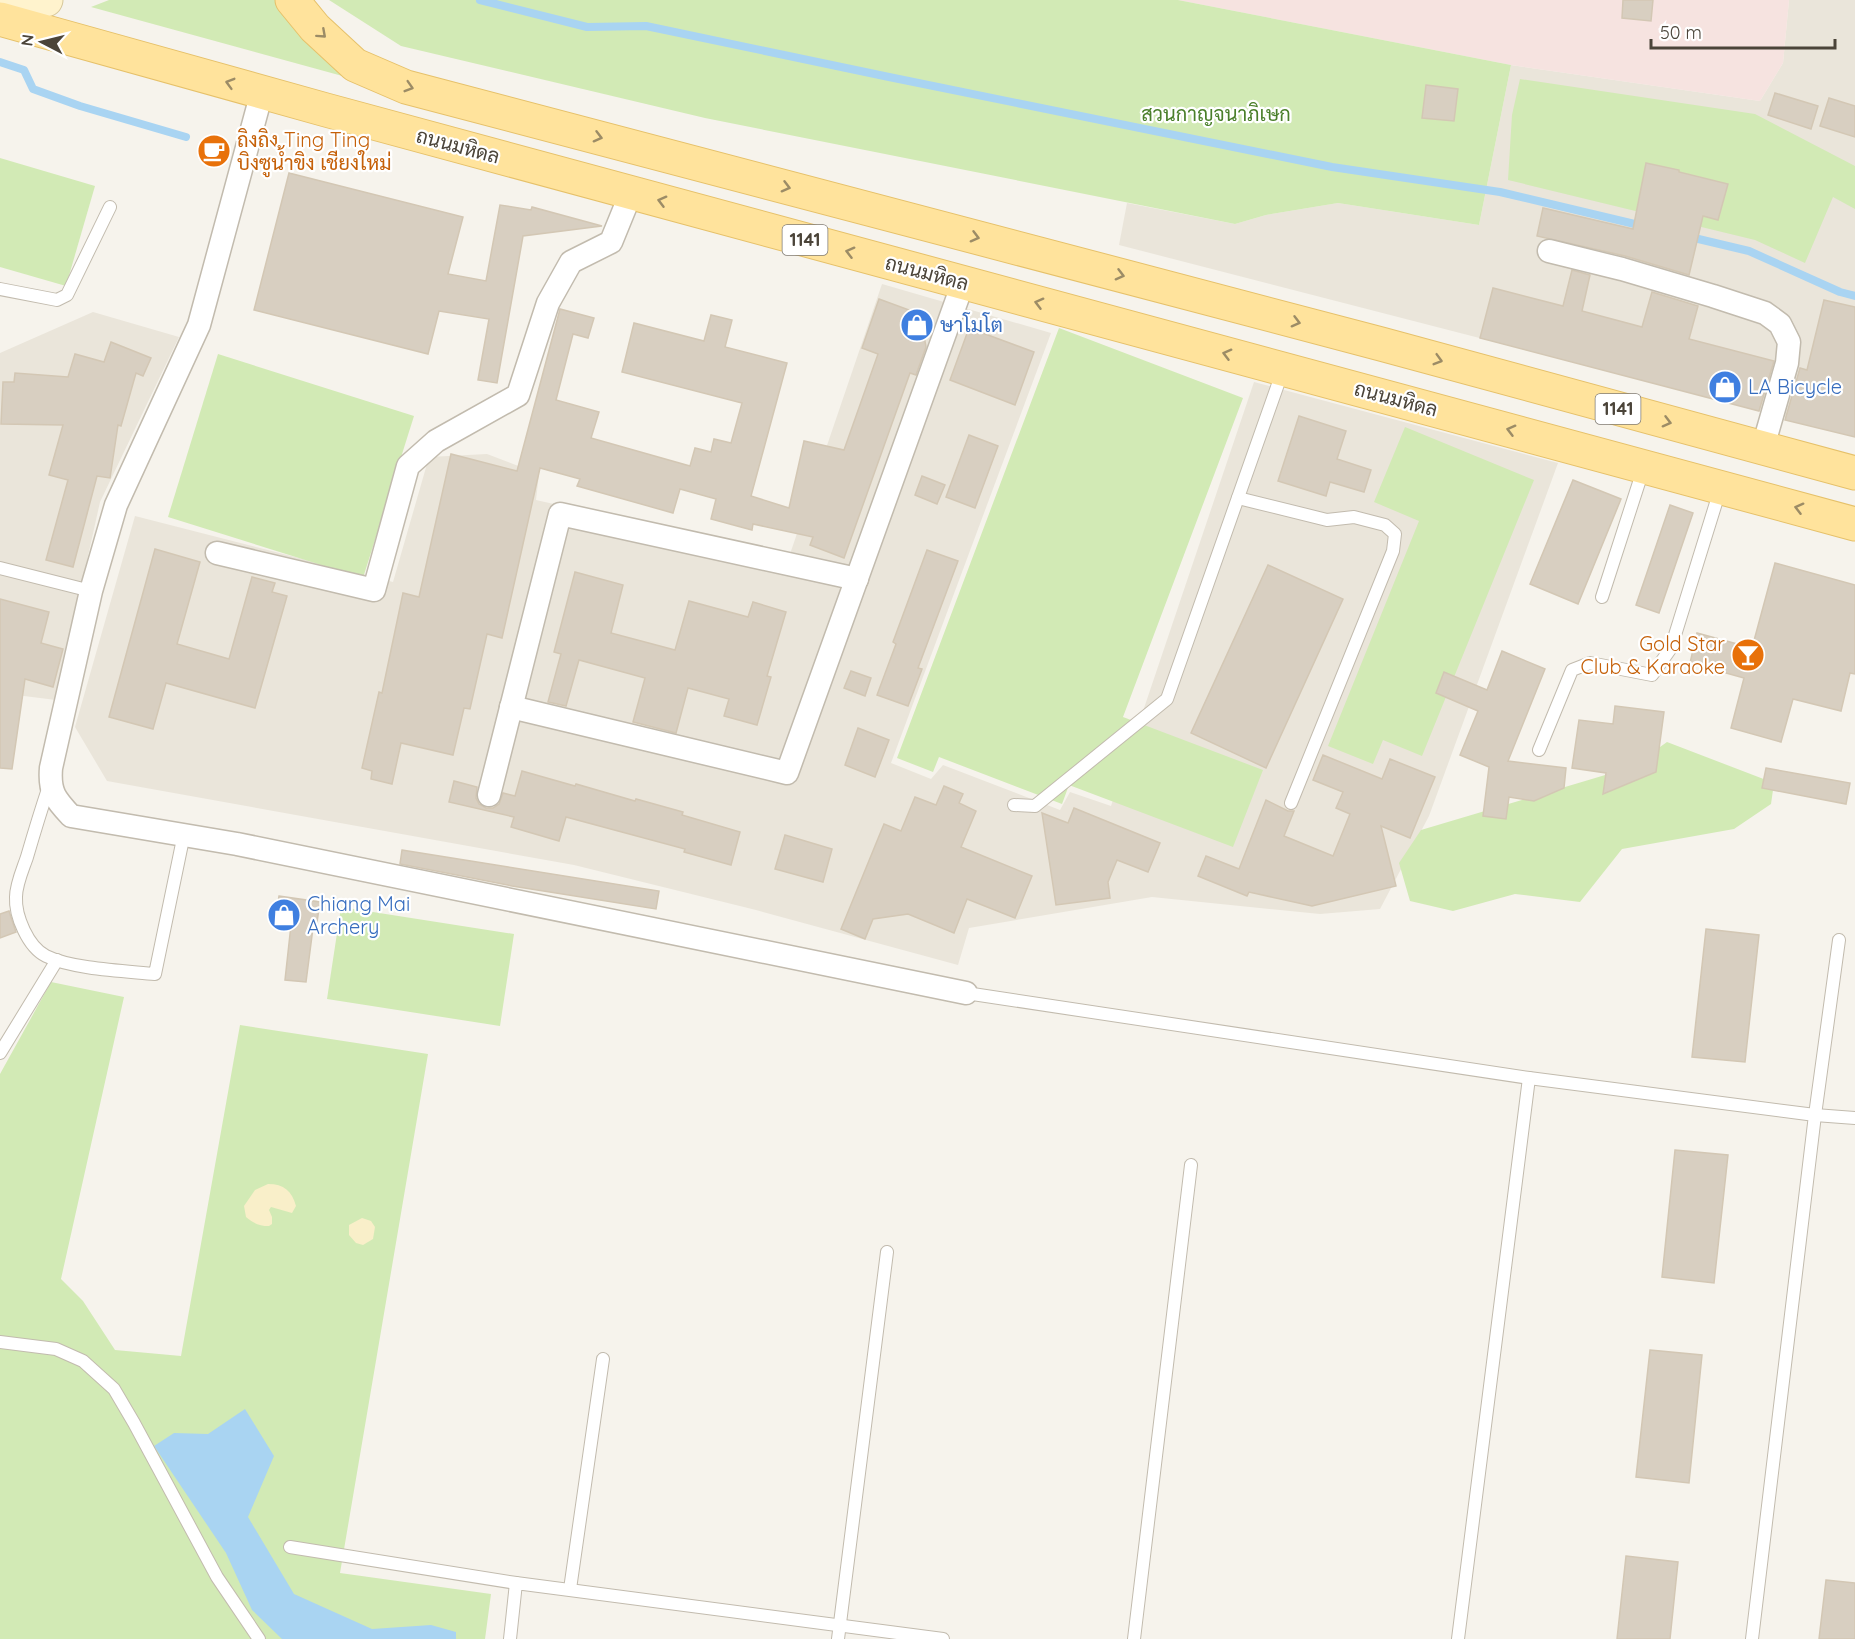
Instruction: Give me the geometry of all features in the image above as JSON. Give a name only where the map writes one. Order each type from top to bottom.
[{"type":"main road","points":[[0,2],[25,3],[46,0]]},
{"type":"main road","name":"1141","points":[[292,0],[315,28],[356,65],[406,87],[1382,344],[1855,473]]},
{"type":"main road","name":"ถนนมหิดล","points":[[0,18],[631,193],[1855,524]]},
{"type":"main road","points":[[1368,391],[1382,344]]},
{"type":"street","points":[[262,92],[199,325],[116,505],[91,591],[51,768],[49,785],[55,798],[71,816],[184,834],[966,993]]},
{"type":"street","points":[[217,553],[374,590],[408,466],[436,441],[518,395],[548,303],[571,262],[611,242],[631,193]]},
{"type":"street","points":[[1550,251],[1622,269],[1713,296],[1765,313],[1780,324],[1789,342],[1787,363],[1762,447]]},
{"type":"street","points":[[511,707],[787,772],[963,283]]},
{"type":"street","points":[[489,795],[560,514],[857,579]]},
{"type":"lane","points":[[0,289],[57,300],[67,295],[110,207]]},
{"type":"lane","points":[[1014,805],[1035,806],[1167,699],[1284,369]]},
{"type":"lane","points":[[1602,597],[1645,466]]},
{"type":"lane","points":[[1539,750],[1572,670],[1590,663],[1652,675],[1671,648],[1721,487]]},
{"type":"lane","points":[[1238,498],[1327,520],[1354,517],[1385,525],[1395,534],[1393,551],[1291,803]]},
{"type":"lane","points":[[0,568],[91,591]]},
{"type":"lane","points":[[49,785],[21,874],[16,899],[18,915],[28,937],[45,956],[92,967],[155,974],[184,834]]},
{"type":"lane","points":[[1752,1639],[1815,1115],[1839,940]]},
{"type":"lane","points":[[0,1053],[57,960]]},
{"type":"lane","points":[[966,993],[1528,1078],[1815,1115],[1855,1118]]},
{"type":"lane","points":[[1458,1639],[1528,1078]]},
{"type":"lane","points":[[1134,1639],[1191,1165]]},
{"type":"lane","points":[[838,1639],[886,1252]]},
{"type":"lane","points":[[0,1342],[56,1349],[83,1361],[114,1389],[135,1423],[217,1577],[259,1639]]},
{"type":"lane","points":[[570,1590],[603,1359]]},
{"type":"lane","points":[[290,1547],[516,1583],[943,1639]]},
{"type":"lane","points":[[510,1639],[516,1583]]},
{"type":"shaded area","points":[[1178,0],[1789,0],[1783,63],[1760,101],[1511,65]]},
{"type":"shaded area","points":[[1789,0],[1855,0],[1855,435],[1119,245],[1127,203],[1235,224],[1266,215],[1338,203],[1479,225],[1511,65],[1760,101],[1783,63]]},
{"type":"shaded area","points":[[882,284],[1051,333],[891,763],[931,779],[943,765],[1060,810],[1070,792],[1111,806],[1254,382],[1558,463],[1429,816],[1380,909],[1320,914],[1152,897],[969,928],[958,965],[756,910],[574,865],[107,781],[75,727],[135,516],[393,582],[429,457],[487,454],[539,474],[536,500],[789,557]]},
{"type":"shaded area","points":[[93,312],[179,337],[100,502],[56,700],[0,693],[0,353]]},
{"type":"green space","points":[[109,0],[277,0],[346,77],[91,7]]},
{"type":"green space","name":"สวนกาญจนาภิเษก","points":[[329,0],[1178,0],[1511,65],[1479,225],[1338,203],[1266,215],[1235,224],[705,118],[401,46]]},
{"type":"green space","points":[[1520,79],[1755,114],[1855,166],[1855,209],[1833,197],[1805,263],[1755,240],[1508,180],[1512,115]]},
{"type":"green space","points":[[0,158],[95,186],[66,286],[0,267]]},
{"type":"green space","points":[[1059,328],[1243,398],[1123,717],[1263,770],[1233,847],[1069,785],[1062,804],[939,757],[933,772],[897,758]]},
{"type":"green space","points":[[218,354],[414,416],[363,578],[168,517]]},
{"type":"green space","points":[[1405,427],[1534,480],[1422,756],[1383,740],[1373,764],[1328,746],[1419,521],[1374,502]]},
{"type":"green space","points":[[1667,742],[1774,783],[1771,804],[1734,829],[1622,849],[1580,902],[1515,894],[1453,911],[1410,901],[1399,863],[1421,830],[1632,767]]},
{"type":"green space","points":[[341,907],[514,934],[500,1026],[327,999]]},
{"type":"green space","points":[[51,982],[124,997],[61,1279],[83,1301],[115,1350],[181,1356],[240,1025],[428,1054],[340,1573],[491,1594],[485,1639],[0,1639],[0,1074]]},
{"type":"sand","points":[[268,1184],[279,1185],[286,1189],[296,1206],[292,1213],[271,1207],[269,1210],[272,1224],[269,1226],[259,1225],[246,1217],[244,1206],[255,1190]]},
{"type":"sand","points":[[362,1218],[371,1221],[375,1227],[373,1239],[363,1245],[356,1243],[349,1235],[349,1225]]},
{"type":"water","points":[[245,1409],[274,1456],[248,1517],[294,1594],[372,1629],[431,1625],[456,1632],[456,1639],[282,1639],[252,1610],[226,1553],[154,1446],[174,1433],[208,1434]]},
{"type":"building","points":[[1623,0],[1653,0],[1651,21],[1622,18]]},
{"type":"building","points":[[1426,85],[1458,89],[1454,121],[1422,118]]},
{"type":"building","points":[[1775,93],[1818,106],[1811,129],[1768,115]]},
{"type":"building","points":[[1829,98],[1855,106],[1855,137],[1820,126]]},
{"type":"building","points":[[1646,163],[1728,184],[1718,220],[1703,216],[1689,275],[1625,256],[1537,236],[1543,208],[1633,229]]},
{"type":"building","points":[[289,173],[463,217],[448,274],[486,281],[500,205],[531,210],[532,207],[602,226],[523,236],[497,383],[478,380],[489,319],[439,311],[428,354],[254,310]]},
{"type":"building","points":[[1572,270],[1590,275],[1582,311],[1642,327],[1652,292],[1698,306],[1689,339],[1774,361],[1759,411],[1480,338],[1493,288],[1563,306]]},
{"type":"building","points":[[879,299],[920,314],[926,347],[916,375],[910,373],[844,558],[810,545],[813,537],[753,524],[752,530],[711,519],[716,499],[680,489],[673,513],[577,486],[580,479],[540,468],[502,638],[487,634],[470,709],[464,708],[453,755],[401,743],[392,784],[371,779],[372,771],[362,768],[379,692],[382,693],[403,593],[419,597],[451,454],[517,471],[560,309],[594,318],[588,338],[573,334],[556,400],[599,412],[591,438],[690,466],[695,448],[711,452],[714,439],[731,443],[742,403],[622,372],[634,323],[704,341],[711,315],[732,320],[725,347],[787,363],[751,496],[789,508],[804,441],[844,450],[878,354],[862,348]]},
{"type":"building","points":[[1824,300],[1855,307],[1855,437],[1785,420],[1800,368],[1807,370]]},
{"type":"building","points":[[969,328],[1034,352],[1015,405],[950,380]]},
{"type":"building","points":[[111,342],[151,358],[143,376],[136,373],[121,426],[118,425],[110,478],[97,476],[73,567],[46,560],[68,480],[49,475],[63,425],[1,424],[3,382],[14,382],[15,373],[68,377],[75,354],[104,362]]},
{"type":"building","points":[[1299,416],[1346,431],[1337,459],[1371,470],[1364,492],[1330,482],[1326,496],[1278,481]]},
{"type":"building","points":[[969,435],[998,446],[975,508],[946,497]]},
{"type":"building","points":[[922,476],[945,485],[937,504],[915,495]]},
{"type":"building","points":[[1573,480],[1621,499],[1578,604],[1530,584]]},
{"type":"building","points":[[1670,505],[1693,513],[1659,613],[1636,605]]},
{"type":"building","points":[[155,549],[200,562],[177,644],[229,659],[252,577],[275,583],[272,592],[287,596],[255,708],[166,683],[153,729],[109,717]]},
{"type":"building","points":[[927,550],[958,561],[918,668],[922,669],[908,706],[877,695],[896,644],[893,642]]},
{"type":"building","name":"Gold Star Club & Karaoke","points":[[1775,563],[1855,585],[1855,674],[1850,673],[1841,711],[1793,699],[1781,742],[1731,728],[1744,678],[1690,663],[1697,633],[1752,648]]},
{"type":"building","points":[[1268,565],[1343,599],[1266,768],[1191,733]]},
{"type":"building","points":[[575,572],[623,585],[611,633],[675,650],[689,601],[748,617],[753,602],[786,612],[767,676],[771,677],[757,725],[724,716],[729,699],[688,688],[676,733],[633,722],[645,678],[579,660],[566,706],[548,702],[561,654],[554,652]]},
{"type":"building","points":[[0,599],[49,612],[41,643],[63,649],[53,687],[25,679],[12,769],[0,768]]},
{"type":"building","points":[[1502,651],[1545,669],[1508,761],[1566,768],[1564,788],[1534,801],[1509,797],[1506,819],[1483,816],[1489,767],[1460,755],[1478,711],[1436,693],[1444,672],[1487,690]]},
{"type":"building","points":[[851,671],[871,678],[865,696],[844,688]]},
{"type":"building","points":[[1615,706],[1664,712],[1656,772],[1603,794],[1606,773],[1572,768],[1579,720],[1613,724]]},
{"type":"building","points":[[858,728],[889,740],[875,777],[845,765]]},
{"type":"building","points":[[1323,755],[1382,779],[1390,759],[1435,777],[1410,838],[1381,826],[1396,886],[1312,906],[1249,892],[1247,896],[1198,876],[1206,856],[1239,869],[1266,800],[1288,811],[1294,811],[1284,836],[1333,856],[1350,814],[1336,808],[1343,792],[1313,780]]},
{"type":"building","points":[[1766,768],[1850,783],[1846,804],[1762,788]]},
{"type":"building","points":[[522,771],[683,812],[682,815],[740,832],[731,865],[684,852],[685,849],[566,817],[559,841],[511,827],[514,817],[449,802],[454,781],[477,787],[476,798],[479,804],[486,808],[493,808],[499,804],[503,793],[515,796]]},
{"type":"building","points":[[944,786],[963,794],[959,803],[976,811],[961,847],[1032,876],[1015,918],[967,899],[954,933],[908,914],[873,919],[865,939],[841,929],[884,824],[901,831],[915,797],[936,805]]},
{"type":"building","points":[[1074,808],[1160,843],[1148,872],[1117,860],[1108,882],[1110,898],[1056,905],[1042,813],[1068,823]]},
{"type":"building","points":[[785,835],[832,849],[823,882],[775,869]]},
{"type":"building","points":[[402,850],[659,891],[656,909],[512,886],[400,864]]},
{"type":"building","points":[[279,896],[320,902],[316,929],[313,928],[306,982],[285,980],[291,925],[275,923]]},
{"type":"building","points":[[9,911],[16,932],[0,938],[0,914]]},
{"type":"building","points":[[1706,929],[1759,935],[1745,1062],[1692,1057]]},
{"type":"building","points":[[1675,1150],[1728,1155],[1714,1283],[1662,1277]]},
{"type":"building","points":[[1650,1350],[1702,1355],[1689,1483],[1636,1477]]},
{"type":"building","points":[[1626,1556],[1678,1562],[1670,1639],[1617,1639]]},
{"type":"building","points":[[1826,1580],[1855,1583],[1855,1639],[1819,1639]]},
{"type":"waterway","points":[[480,0],[587,27],[646,26],[1332,167],[1500,192],[1643,226]]},
{"type":"waterway","points":[[0,62],[24,70],[33,89],[80,106],[186,137]]},
{"type":"waterway","points":[[1690,237],[1749,251],[1840,292],[1855,296]]},
{"type":"place","name":"ถิงถิง Ting Ting บิงซูน้ำขิง เชียงใหม่","points":[[214,151]]},
{"type":"place","name":"ษาโมโต","points":[[917,325]]},
{"type":"place","name":"LA Bicycle","points":[[1725,387]]},
{"type":"place","name":"Gold Star Club & Karaoke","points":[[1748,655]]},
{"type":"place","name":"Chiang Mai Archery","points":[[284,915]]}]
